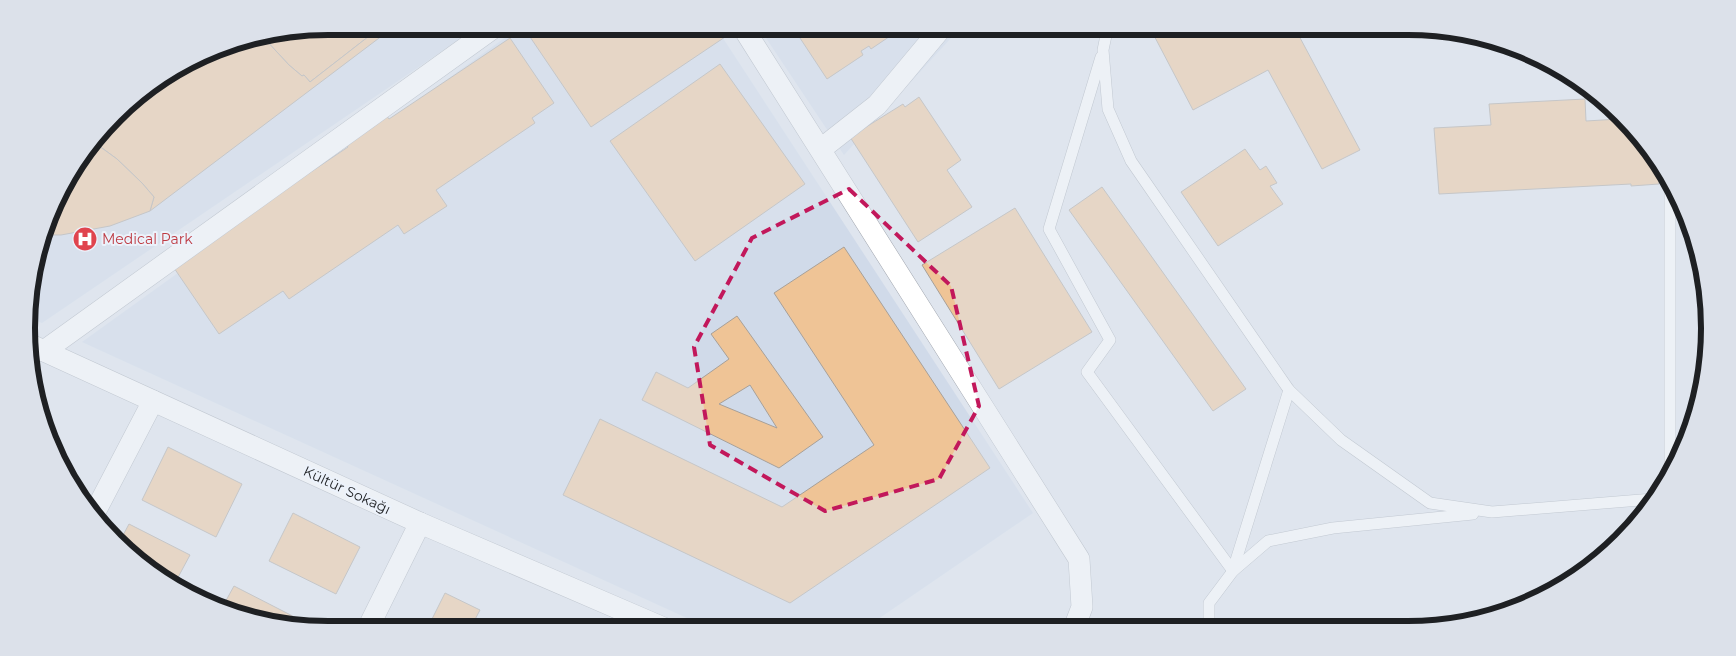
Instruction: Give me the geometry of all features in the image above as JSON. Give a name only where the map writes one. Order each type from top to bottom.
[{"type":"street","points":[[37,348],[483,35]]},
{"type":"street","points":[[748,35],[1079,559],[1082,607],[1077,621]]},
{"type":"street","points":[[821,149],[877,105],[936,35]]},
{"type":"street","name":"Kültür Sokağı","points":[[37,348],[420,523],[647,621]]},
{"type":"street","points":[[97,508],[153,401]]},
{"type":"street","points":[[371,621],[420,523]]},
{"type":"lane","points":[[1106,35],[1049,228],[1110,340],[1087,372],[1233,571]]},
{"type":"lane","points":[[1103,50],[1108,109],[1130,161],[1289,390],[1341,440],[1430,503],[1492,512]]},
{"type":"lane","points":[[1670,196],[1670,460]]},
{"type":"lane","points":[[1233,571],[1289,390]]},
{"type":"lane","points":[[1210,621],[1209,602],[1233,571],[1268,541],[1333,528],[1492,512],[1645,500]]},
{"type":"highlighted area","points":[[849,189],[951,286],[979,406],[939,479],[825,511],[710,445],[694,347],[752,238]]},
{"type":"shaded area","points":[[328,35],[466,35],[42,323],[35,320],[38,290],[45,252],[65,198],[84,165],[108,135],[135,108],[157,90],[299,37]]},
{"type":"shaded area","points":[[508,35],[721,35],[1033,513],[875,621],[693,621],[82,342]]},
{"type":"shaded area","points":[[764,35],[954,35],[844,155]]},
{"type":"building","points":[[370,35],[310,82],[304,75],[302,76],[267,42],[309,36]]},
{"type":"building","points":[[370,35],[383,35],[150,211],[154,197],[117,159],[99,146],[121,121],[165,84],[198,65],[252,45],[267,42],[289,65],[302,76],[304,75],[310,82]]},
{"type":"building","points":[[529,35],[724,35],[725,37],[591,127]]},
{"type":"building","points":[[798,35],[892,35],[871,49],[869,46],[861,51],[863,55],[827,79]]},
{"type":"building","points":[[1154,35],[1299,35],[1360,150],[1322,169],[1268,70],[1193,110]]},
{"type":"building","points":[[510,38],[554,103],[532,118],[535,123],[436,190],[447,206],[404,234],[398,225],[289,299],[283,291],[219,334],[172,265],[348,147],[342,139],[383,111],[389,119]]},
{"type":"building","points":[[720,64],[805,184],[695,261],[610,141]]},
{"type":"building","points":[[919,97],[961,160],[947,170],[972,207],[918,242],[850,137],[903,104],[905,107]]},
{"type":"building","points":[[1585,99],[1586,121],[1613,119],[1652,165],[1659,176],[1659,184],[1439,194],[1434,128],[1491,125],[1489,104]]},
{"type":"building","points":[[99,146],[117,159],[154,197],[150,211],[110,226],[61,235],[51,235],[57,216],[74,181]]},
{"type":"building","points":[[1245,149],[1260,170],[1266,166],[1277,183],[1270,186],[1283,204],[1218,246],[1181,192]]},
{"type":"building","points":[[1102,187],[1246,389],[1213,411],[1069,210]]},
{"type":"building","points":[[1015,208],[1092,332],[999,389],[922,265]]},
{"type":"building","points":[[844,247],[990,468],[790,603],[563,495],[600,419],[782,507],[874,445],[774,293]]},
{"type":"building","points":[[737,316],[823,437],[779,468],[642,400],[656,372],[688,388],[729,359],[711,334]],"holes":[[[750,385],[777,428],[719,404]]]},
{"type":"building","points":[[168,447],[242,484],[216,537],[142,500]]},
{"type":"building","points":[[293,513],[360,547],[336,594],[269,561]]},
{"type":"building","points":[[129,524],[190,555],[177,579],[165,572],[122,536]]},
{"type":"building","points":[[234,586],[298,619],[252,611],[225,602]]},
{"type":"building","points":[[445,593],[480,610],[474,621],[431,621]]},
{"type":"place","name":"Medical Park","points":[[85,239]]}]
